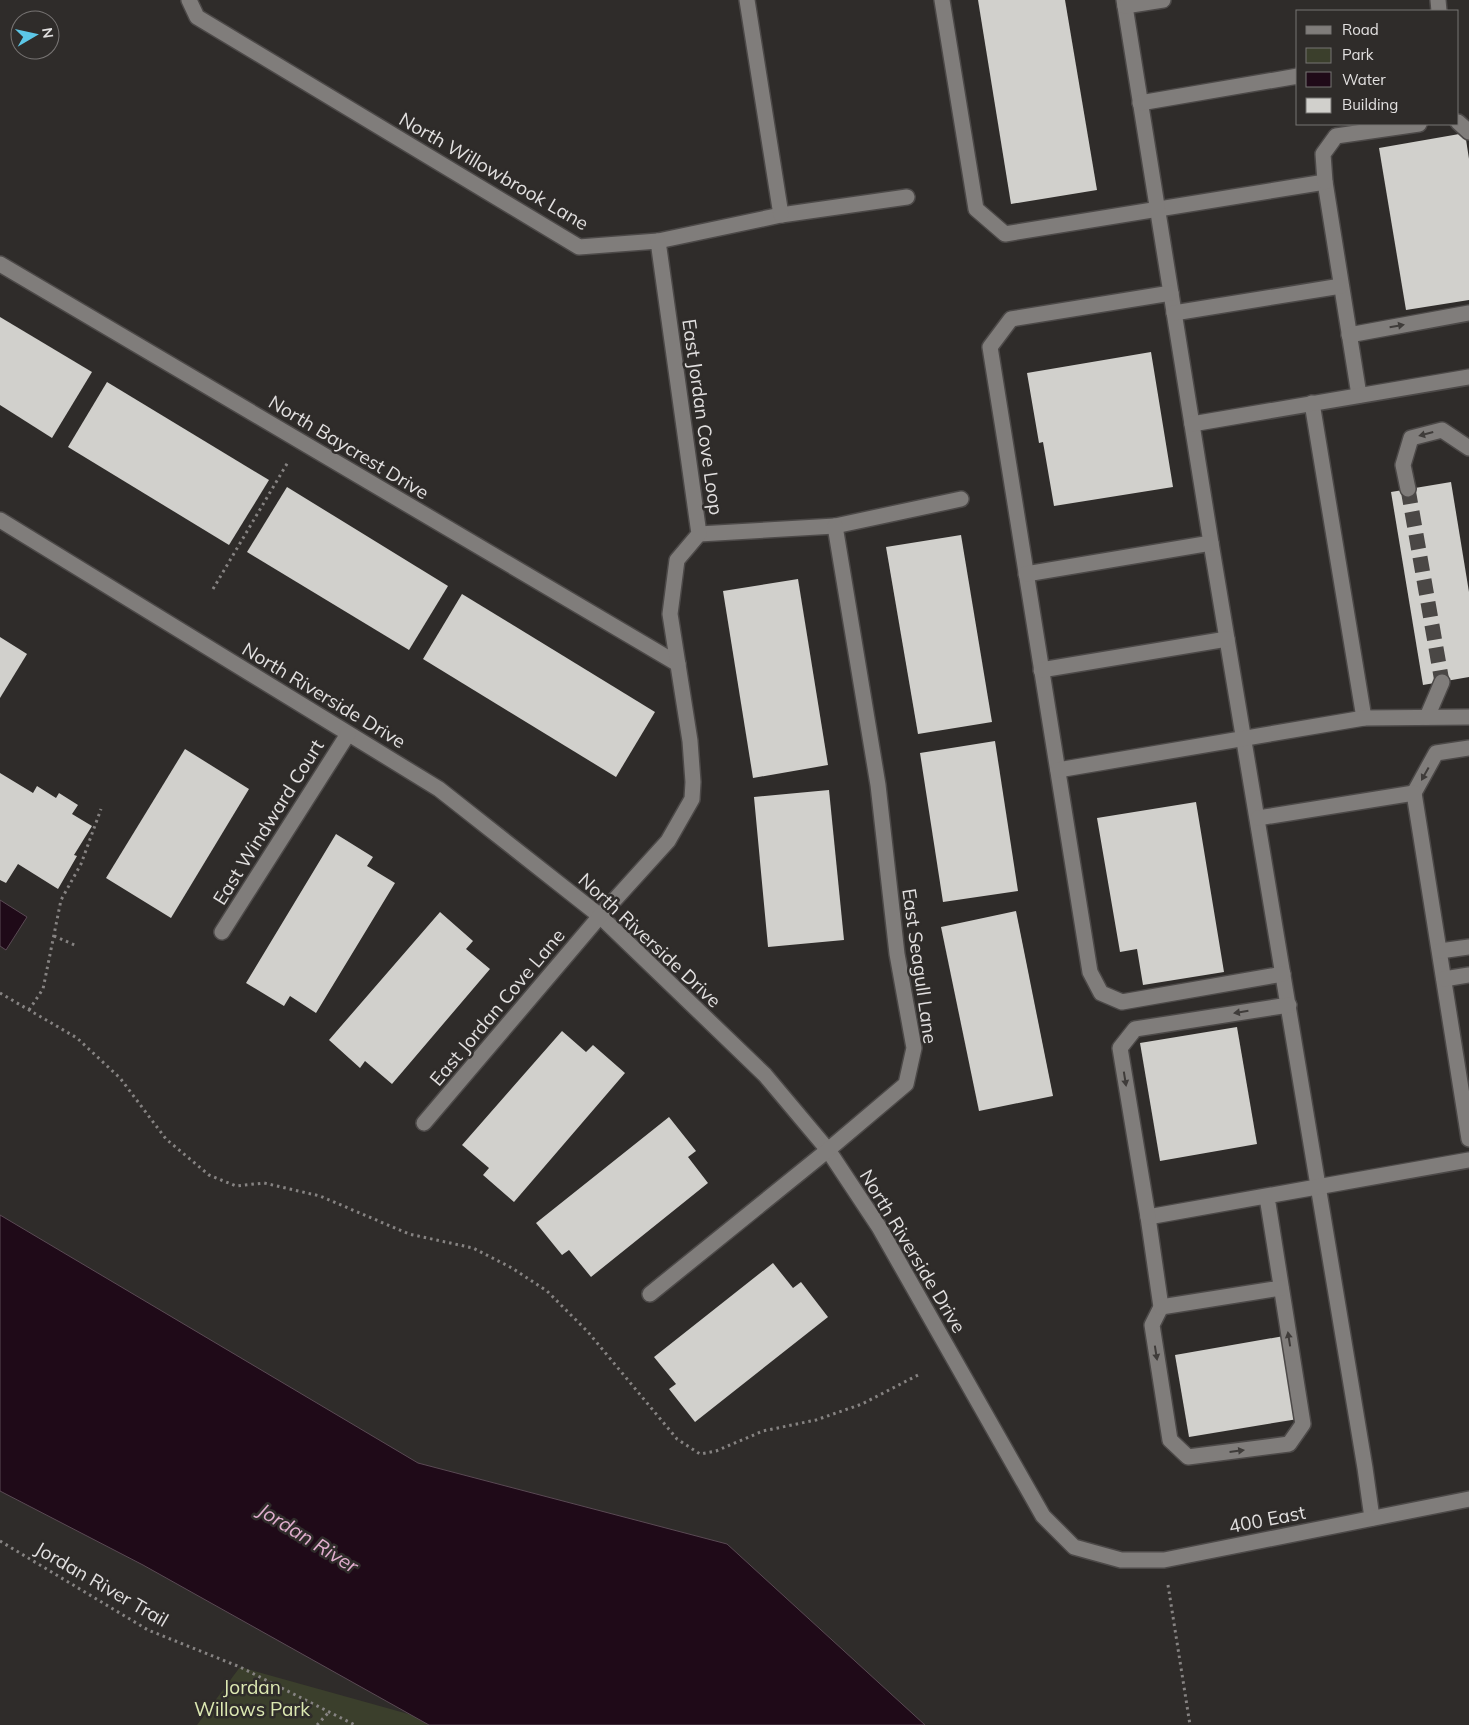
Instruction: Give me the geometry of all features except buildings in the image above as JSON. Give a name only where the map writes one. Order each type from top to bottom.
[{"type":"street","name":"North Willowbrook Lane","points":[[189,0],[197,18],[579,247],[658,241],[781,215],[907,197]]},
{"type":"street","points":[[747,0],[781,215]]},
{"type":"street","points":[[942,0],[976,210],[1006,234],[1325,182]]},
{"type":"street","points":[[1162,0],[1124,3],[1211,542],[1366,1468],[1372,1518]]},
{"type":"street","points":[[1140,103],[1296,76]]},
{"type":"street","points":[[1459,123],[1469,132]]},
{"type":"street","points":[[1358,396],[1325,182],[1323,154],[1336,136],[1412,125]]},
{"type":"street","name":"East Jordan Cove Loop","points":[[600,916],[668,840],[692,799],[694,782],[690,741],[670,614],[678,560],[699,534],[658,241]]},
{"type":"street","name":"North Baycrest Drive","points":[[0,264],[678,664]]},
{"type":"street","points":[[1174,313],[1341,286]]},
{"type":"street","points":[[1171,293],[1011,319],[990,347],[1090,972],[1101,993],[1122,1002],[1283,974]]},
{"type":"street","points":[[1349,335],[1469,313]]},
{"type":"street","points":[[1192,424],[1469,377]]},
{"type":"street","points":[[1312,403],[1364,718]]},
{"type":"street","points":[[1408,489],[1404,465],[1411,438],[1442,430],[1469,448]]},
{"type":"street","points":[[699,534],[835,526],[961,499]]},
{"type":"street","name":"North Riverside Drive","points":[[0,520],[440,789],[600,916],[765,1075],[828,1150],[879,1227],[1043,1516],[1074,1547]]},
{"type":"street","name":"East Seagull Lane","points":[[650,1294],[828,1150],[906,1084],[914,1048],[897,954],[878,785],[835,526]]},
{"type":"street","points":[[1026,574],[1211,542]]},
{"type":"street","points":[[1041,670],[1228,639]]},
{"type":"street","points":[[1427,717],[1442,682]]},
{"type":"street","points":[[1058,770],[1364,718],[1469,717]]},
{"type":"street","name":"East Windward Court","points":[[222,932],[348,734]]},
{"type":"street","points":[[1469,748],[1436,753],[1414,793],[1469,1139]]},
{"type":"street","points":[[1258,818],[1414,793]]},
{"type":"street","name":"East Jordan Cove Lane","points":[[424,1123],[600,916]]},
{"type":"street","points":[[1440,951],[1469,947]]},
{"type":"street","points":[[1444,979],[1469,975]]},
{"type":"street","points":[[1267,1197],[1302,1424],[1289,1444],[1188,1457],[1170,1440],[1152,1325],[1161,1307],[1120,1048],[1135,1029],[1289,1005]]},
{"type":"street","points":[[1148,1217],[1469,1160]]},
{"type":"street","points":[[1161,1307],[1281,1288]]},
{"type":"street","name":"400 East","points":[[1074,1547],[1121,1560],[1164,1560],[1469,1499]]},
{"type":"path","points":[[213,590],[289,459]]},
{"type":"path","points":[[29,1010],[43,989],[60,900],[81,864],[101,809]]},
{"type":"path","points":[[54,936],[77,946]]},
{"type":"path","points":[[0,993],[77,1038],[120,1078],[166,1139],[209,1175],[236,1186],[264,1183],[320,1196],[409,1234],[472,1248],[512,1268],[547,1290],[588,1332],[677,1439],[700,1454],[763,1432],[816,1420],[862,1404],[920,1374]]},
{"type":"path","name":"Jordan River Trail","points":[[0,1541],[148,1630],[240,1667],[355,1725]]},
{"type":"path","points":[[1164,1560],[1190,1725]]},
{"type":"path","points":[[317,1725],[329,1712]]},
{"type":"green space","name":"Jordan Willows Park","points":[[240,1667],[412,1715],[429,1725],[197,1725]]},
{"type":"water","points":[[0,900],[27,917],[6,950],[0,946]]},
{"type":"water","name":"Jordan River","points":[[0,1215],[418,1463],[727,1544],[925,1725],[429,1725],[143,1565],[0,1491]]},
{"type":"tunnel","points":[[1408,489],[1442,682]]}]
